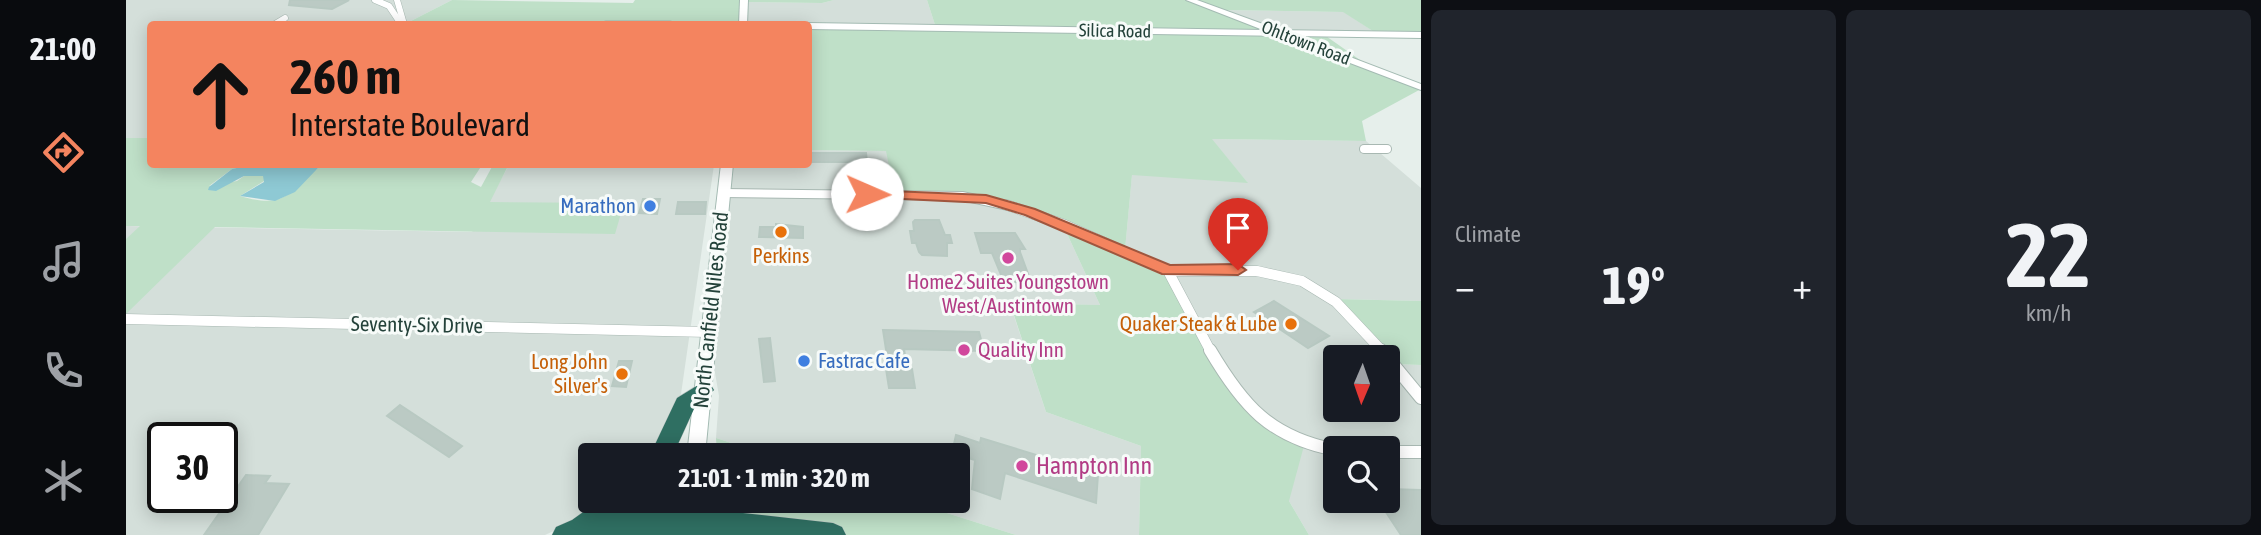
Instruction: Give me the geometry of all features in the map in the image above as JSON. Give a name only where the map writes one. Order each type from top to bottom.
[{"type":"highway","points":[[668,443],[685,404],[703,390]]},
{"type":"highway","points":[[573,532],[601,513]]},
{"type":"highway","points":[[573,532],[630,524],[690,530],[743,525],[833,535]]},
{"type":"street","points":[[375,0],[389,6],[400,21]]},
{"type":"street","points":[[397,0],[401,21]]},
{"type":"street","points":[[743,21],[744,0]]},
{"type":"street","name":"Ohltown Road","points":[[1190,0],[1421,87]]},
{"type":"street","points":[[280,21],[285,18]]},
{"type":"street","name":"Silica Road","points":[[812,26],[1421,35]]},
{"type":"street","points":[[1364,149],[1387,149]]},
{"type":"street","name":"North Canfield Niles Road","points":[[697,443],[727,168]]},
{"type":"street","points":[[724,193],[962,196],[986,199],[1030,212],[1168,271],[1260,270],[1299,279],[1325,292],[1342,305],[1377,345]]},
{"type":"street","points":[[1168,271],[1183,305],[1244,404],[1270,426],[1289,436],[1323,446]]},
{"type":"street","name":"Seventy-Six Drive","points":[[126,319],[708,332]]},
{"type":"street","points":[[1400,373],[1421,398]]},
{"type":"street","points":[[1400,452],[1421,452]]},
{"type":"shaded area","points":[[126,0],[452,0],[411,21],[147,21],[147,138],[126,138]]},
{"type":"shaded area","points":[[834,0],[927,0],[936,28],[812,25],[812,21],[743,21],[744,2],[822,3]]},
{"type":"shaded area","points":[[1218,10],[1344,12],[1379,35],[1279,33]]},
{"type":"shaded area","points":[[1211,139],[1366,141],[1421,188],[1421,301],[1337,299],[1377,345],[1323,345],[1323,422],[1400,422],[1400,364],[1421,365],[1421,535],[1309,535],[1289,501],[1270,426],[1125,250],[1132,174],[1247,182]]},
{"type":"shaded area","points":[[812,150],[886,151],[962,196],[1063,225],[1100,305],[1010,304],[1046,412],[1141,446],[1139,535],[1016,535],[947,513],[970,513],[970,443],[732,443],[716,438],[719,396],[708,332],[727,168],[812,168]]},
{"type":"shaded area","points":[[507,168],[714,168],[681,394],[672,421],[659,443],[578,443],[578,513],[590,513],[584,517],[545,535],[126,535],[126,226],[472,232]]},
{"type":"green space","points":[[452,0],[633,3],[635,0],[834,0],[822,3],[745,2],[743,21],[411,21]]},
{"type":"green space","points":[[927,0],[1421,0],[1421,35],[1379,35],[1343,12],[1221,10],[1279,33],[1323,34],[1370,67],[1421,89],[1362,121],[1366,141],[1212,139],[1248,183],[1132,175],[1125,250],[1168,271],[1233,390],[1305,442],[1289,501],[1309,535],[1139,535],[1141,446],[1046,412],[1010,303],[1100,305],[1063,225],[998,201],[895,195],[886,151],[812,150],[812,26],[936,28]]},
{"type":"green space","points":[[126,138],[147,138],[147,168],[238,168],[209,186],[237,181],[244,176],[264,176],[264,181],[240,196],[255,200],[267,201],[284,197],[318,168],[480,168],[471,182],[481,187],[491,168],[507,168],[490,202],[624,203],[615,234],[215,227],[126,314],[126,239],[140,226],[126,226]]},
{"type":"green space","points":[[1335,299],[1421,301],[1421,365],[1400,364],[1400,345],[1376,345]]},
{"type":"green space","points":[[716,438],[732,443],[716,443]]},
{"type":"green space","points":[[730,513],[947,513],[1016,535],[833,535],[743,525]]},
{"type":"water","points":[[318,168],[295,192],[275,201],[240,196],[264,182],[263,176],[244,176],[216,191],[208,190],[232,169]]},
{"type":"building","points":[[290,0],[349,0],[332,9],[289,5]]},
{"type":"building","points":[[812,153],[866,153],[867,162],[812,162]]},
{"type":"building","name":"Marathon","points":[[643,199],[660,199],[657,214],[639,213]]},
{"type":"building","name":"Marathon","points":[[678,202],[706,202],[705,214],[676,214]]},
{"type":"building","points":[[915,220],[939,220],[945,235],[950,235],[952,243],[947,243],[947,256],[922,255],[919,252],[916,243],[912,243],[910,231],[914,231]]},
{"type":"building","name":"Perkins","points":[[776,224],[803,227],[803,238],[759,237],[760,227],[776,227]]},
{"type":"building","name":"Home2 Suites Youngstown West/Austintown","points":[[975,233],[1015,233],[1025,249],[1020,249],[1020,252],[1031,282],[1004,282],[992,253],[981,253]]},
{"type":"building","name":"Quaker Steak & Lube","points":[[1274,301],[1329,336],[1308,348],[1254,312]]},
{"type":"building","name":"Quality Inn","points":[[883,330],[979,332],[984,351],[904,349],[907,369],[912,369],[915,388],[889,388]]},
{"type":"building","points":[[770,338],[775,381],[764,382],[759,339]]},
{"type":"building","name":"Long John Silver's","points":[[619,361],[632,361],[626,387],[612,386]]},
{"type":"building","points":[[400,405],[462,446],[449,457],[387,416]]},
{"type":"building","name":"Hampton Inn","points":[[956,435],[980,443],[981,438],[1098,474],[1096,503],[1005,473],[1000,499],[972,489],[975,460],[970,458],[970,443],[954,443]]},
{"type":"building","points":[[246,475],[270,476],[265,483],[289,484],[258,535],[204,535],[219,513],[238,513],[238,486]]},
{"type":"building","points":[[1400,489],[1421,490],[1421,535],[1401,535],[1387,513],[1400,513]]},
{"type":"place","name":"Marathon","points":[[650,206]]},
{"type":"place","name":"Perkins","points":[[781,232]]},
{"type":"place","name":"Home2 Suites Youngstown West/Austintown","points":[[1008,258]]},
{"type":"place","name":"Quaker Steak & Lube","points":[[1291,324]]},
{"type":"place","name":"Quality Inn","points":[[964,350]]},
{"type":"place","name":"Fastrac Cafe","points":[[804,361]]},
{"type":"place","name":"Long John Silver's","points":[[622,374]]},
{"type":"place","name":"Hampton Inn","points":[[1022,466]]},
{"type":"route","points":[[867,194],[986,199],[1030,212],[1125,250],[1168,271],[1238,270]]}]
